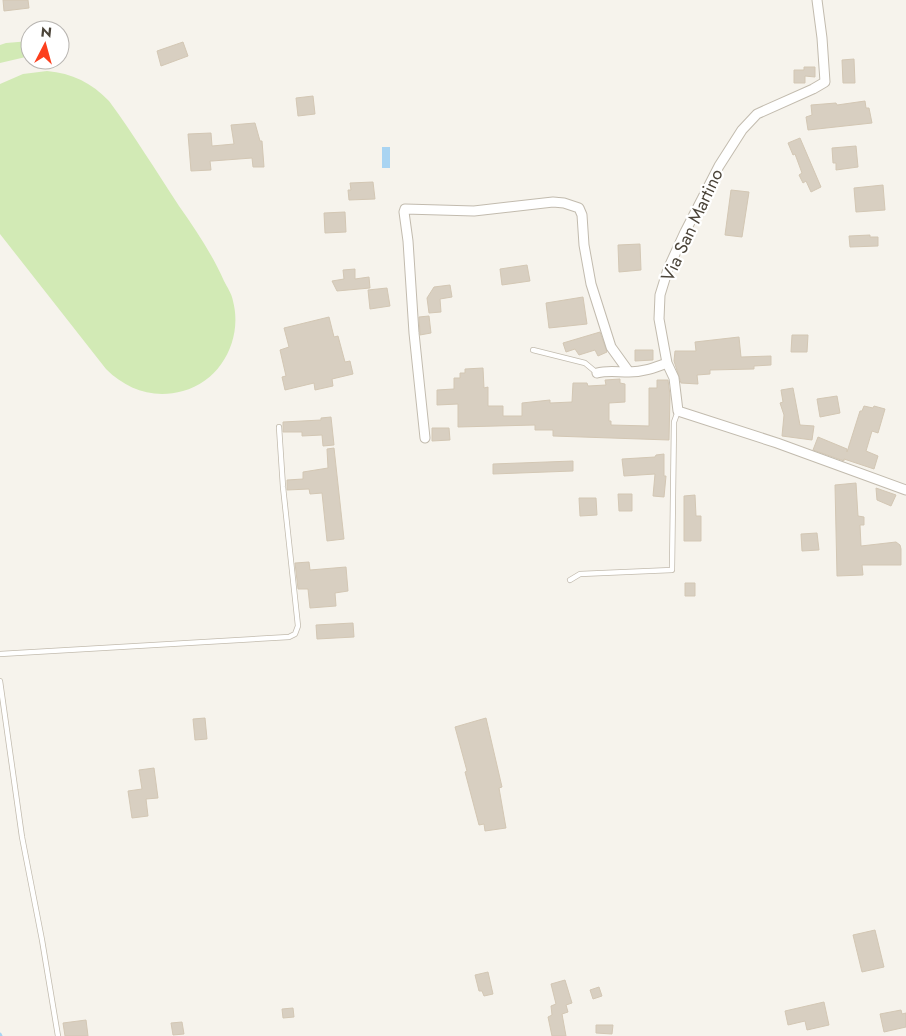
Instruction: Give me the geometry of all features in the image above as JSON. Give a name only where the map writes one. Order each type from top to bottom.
[{"type":"street","name":"Via San Martino","points":[[678,411],[674,378],[667,363],[659,319],[660,295],[668,269],[719,166],[742,130],[757,114],[825,82],[817,0]]},
{"type":"street","points":[[425,438],[414,333],[405,209],[474,212],[553,202],[579,208],[582,215],[584,246],[591,284],[612,347],[629,372]]},
{"type":"street","points":[[597,373],[606,371],[647,371],[667,363]]},
{"type":"street","points":[[678,411],[776,443],[906,490]]},
{"type":"lane","points":[[533,350],[584,363],[597,373]]},
{"type":"lane","points":[[570,580],[580,574],[672,570],[674,422],[678,411]]},
{"type":"lane","points":[[0,654],[289,637],[295,634],[298,626],[283,487],[279,427]]},
{"type":"lane","points":[[0,681],[22,837],[58,1036]]},
{"type":"green space","points":[[20,42],[20,58],[0,63],[0,45]]},
{"type":"green space","points":[[47,71],[65,74],[81,80],[96,89],[109,101],[203,242],[231,293],[235,315],[235,330],[232,344],[218,368],[196,386],[172,393],[151,393],[132,387],[114,376],[106,369],[0,234],[0,84],[23,74]]},
{"type":"water","points":[[382,147],[390,147],[390,168],[382,168]]},
{"type":"building","points":[[3,0],[28,0],[29,8],[4,11]]},
{"type":"building","points":[[183,42],[188,56],[161,66],[157,51]]},
{"type":"building","points":[[854,59],[855,83],[843,83],[842,60]]},
{"type":"building","points":[[804,67],[815,67],[815,77],[805,76],[805,83],[794,83],[794,70],[804,70]]},
{"type":"building","points":[[313,96],[315,114],[298,116],[296,98]]},
{"type":"building","points":[[865,101],[866,108],[869,108],[872,123],[808,130],[806,117],[812,115],[811,105],[836,103],[837,105]]},
{"type":"building","points":[[255,123],[260,141],[262,141],[264,167],[253,167],[252,158],[210,161],[211,170],[191,171],[188,134],[211,133],[212,146],[234,144],[231,125]]},
{"type":"building","points":[[800,138],[821,187],[811,192],[806,181],[803,183],[799,175],[802,173],[795,154],[793,155],[788,143]]},
{"type":"building","points":[[856,146],[858,167],[836,170],[836,163],[833,163],[832,148]]},
{"type":"building","points":[[373,182],[375,199],[349,200],[348,190],[351,190],[350,183]]},
{"type":"building","points":[[883,185],[885,210],[856,212],[854,188]]},
{"type":"building","points":[[731,190],[749,192],[742,237],[725,235]]},
{"type":"building","points":[[345,212],[346,232],[325,233],[324,213]]},
{"type":"building","points":[[870,235],[870,237],[878,237],[878,246],[850,247],[849,236]]},
{"type":"building","points":[[640,244],[641,270],[619,272],[618,245]]},
{"type":"building","points":[[527,265],[530,281],[502,285],[500,269]]},
{"type":"building","points":[[355,269],[355,279],[369,277],[370,288],[337,291],[332,281],[344,279],[343,270]]},
{"type":"building","points":[[450,285],[452,297],[440,299],[441,312],[429,313],[427,298],[434,287]]},
{"type":"building","points":[[387,288],[390,306],[370,309],[368,290]]},
{"type":"building","points":[[583,297],[587,324],[549,328],[546,303]]},
{"type":"building","points":[[429,316],[431,333],[420,335],[419,317]]},
{"type":"building","points":[[329,317],[334,337],[338,336],[345,362],[350,361],[353,374],[332,379],[333,386],[315,390],[314,383],[285,390],[282,377],[286,376],[280,350],[289,347],[284,328]]},
{"type":"building","points":[[600,332],[607,352],[598,356],[595,350],[579,355],[575,349],[566,352],[563,343]]},
{"type":"building","points":[[792,335],[808,335],[807,352],[791,352]]},
{"type":"building","points":[[739,337],[741,357],[771,356],[771,365],[754,366],[754,369],[710,370],[710,374],[697,375],[698,384],[681,383],[674,361],[675,351],[696,351],[695,342]]},
{"type":"building","points":[[635,350],[653,350],[653,360],[635,361]]},
{"type":"building","points":[[483,368],[484,388],[488,387],[488,406],[503,406],[503,416],[522,416],[522,403],[550,400],[550,403],[572,402],[573,383],[587,383],[588,386],[606,385],[605,380],[620,379],[620,383],[625,384],[625,402],[609,403],[609,421],[611,421],[611,425],[649,426],[649,388],[657,388],[657,380],[668,380],[670,395],[669,440],[553,436],[553,430],[535,430],[535,425],[458,427],[458,404],[437,405],[437,390],[454,389],[454,378],[460,378],[460,373],[465,373],[465,369]]},
{"type":"building","points":[[793,388],[800,425],[814,426],[812,440],[782,436],[784,415],[780,403],[783,402],[781,390]]},
{"type":"building","points":[[837,396],[840,413],[820,417],[817,399]]},
{"type":"building","points":[[864,406],[885,409],[878,433],[872,431],[866,451],[878,456],[874,469],[813,450],[818,437],[847,449],[847,452],[860,411],[862,411]]},
{"type":"building","points":[[331,417],[334,445],[323,446],[322,435],[302,436],[302,432],[283,432],[283,422],[321,420],[321,418]]},
{"type":"building","points":[[432,428],[449,428],[450,440],[432,441]]},
{"type":"building","points":[[334,448],[344,539],[327,541],[322,493],[310,494],[309,489],[287,490],[287,480],[303,479],[303,472],[328,468],[327,449]]},
{"type":"building","points":[[664,454],[664,476],[666,476],[664,497],[653,496],[655,474],[624,476],[622,459],[655,457],[656,455]]},
{"type":"building","points":[[573,461],[573,471],[493,474],[493,464]]},
{"type":"building","points":[[856,483],[858,516],[864,517],[864,525],[860,525],[861,546],[896,542],[900,545],[901,549],[901,565],[862,565],[863,575],[837,576],[835,485]]},
{"type":"building","points":[[876,488],[896,495],[891,506],[877,500]]},
{"type":"building","points":[[618,494],[632,494],[632,511],[619,511]]},
{"type":"building","points":[[695,495],[696,516],[701,516],[701,541],[684,541],[684,496]]},
{"type":"building","points":[[579,498],[596,498],[597,515],[580,516]]},
{"type":"building","points":[[817,533],[819,550],[802,551],[801,534]]},
{"type":"building","points":[[309,562],[310,570],[346,567],[348,591],[335,593],[336,606],[310,608],[308,589],[298,589],[295,563]]},
{"type":"building","points":[[685,583],[695,583],[695,596],[685,596]]},
{"type":"building","points":[[353,623],[354,637],[317,639],[316,625]]},
{"type":"building","points":[[205,718],[207,739],[195,740],[193,719]]},
{"type":"building","points":[[486,718],[502,787],[499,788],[506,828],[485,831],[484,824],[479,825],[455,727]]},
{"type":"building","points":[[154,768],[158,798],[146,799],[148,816],[132,818],[128,791],[142,789],[139,770]]},
{"type":"building","points":[[875,930],[884,967],[862,972],[853,935]]},
{"type":"building","points":[[488,972],[493,994],[484,996],[482,991],[479,991],[475,975]]},
{"type":"building","points":[[565,980],[572,1003],[566,1005],[568,1012],[562,1014],[566,1036],[552,1036],[548,1017],[552,1015],[551,1006],[556,1004],[551,984]]},
{"type":"building","points":[[599,987],[602,996],[593,999],[590,990]]},
{"type":"building","points":[[824,1002],[829,1025],[807,1030],[805,1021],[788,1025],[785,1011]]},
{"type":"building","points":[[293,1008],[294,1017],[283,1018],[282,1009]]},
{"type":"building","points":[[901,1010],[902,1014],[906,1013],[906,1027],[884,1032],[880,1014]]},
{"type":"building","points":[[86,1020],[88,1036],[65,1036],[63,1023]]},
{"type":"building","points":[[182,1022],[184,1034],[173,1035],[171,1023]]},
{"type":"building","points":[[596,1025],[613,1025],[612,1034],[596,1033]]}]
